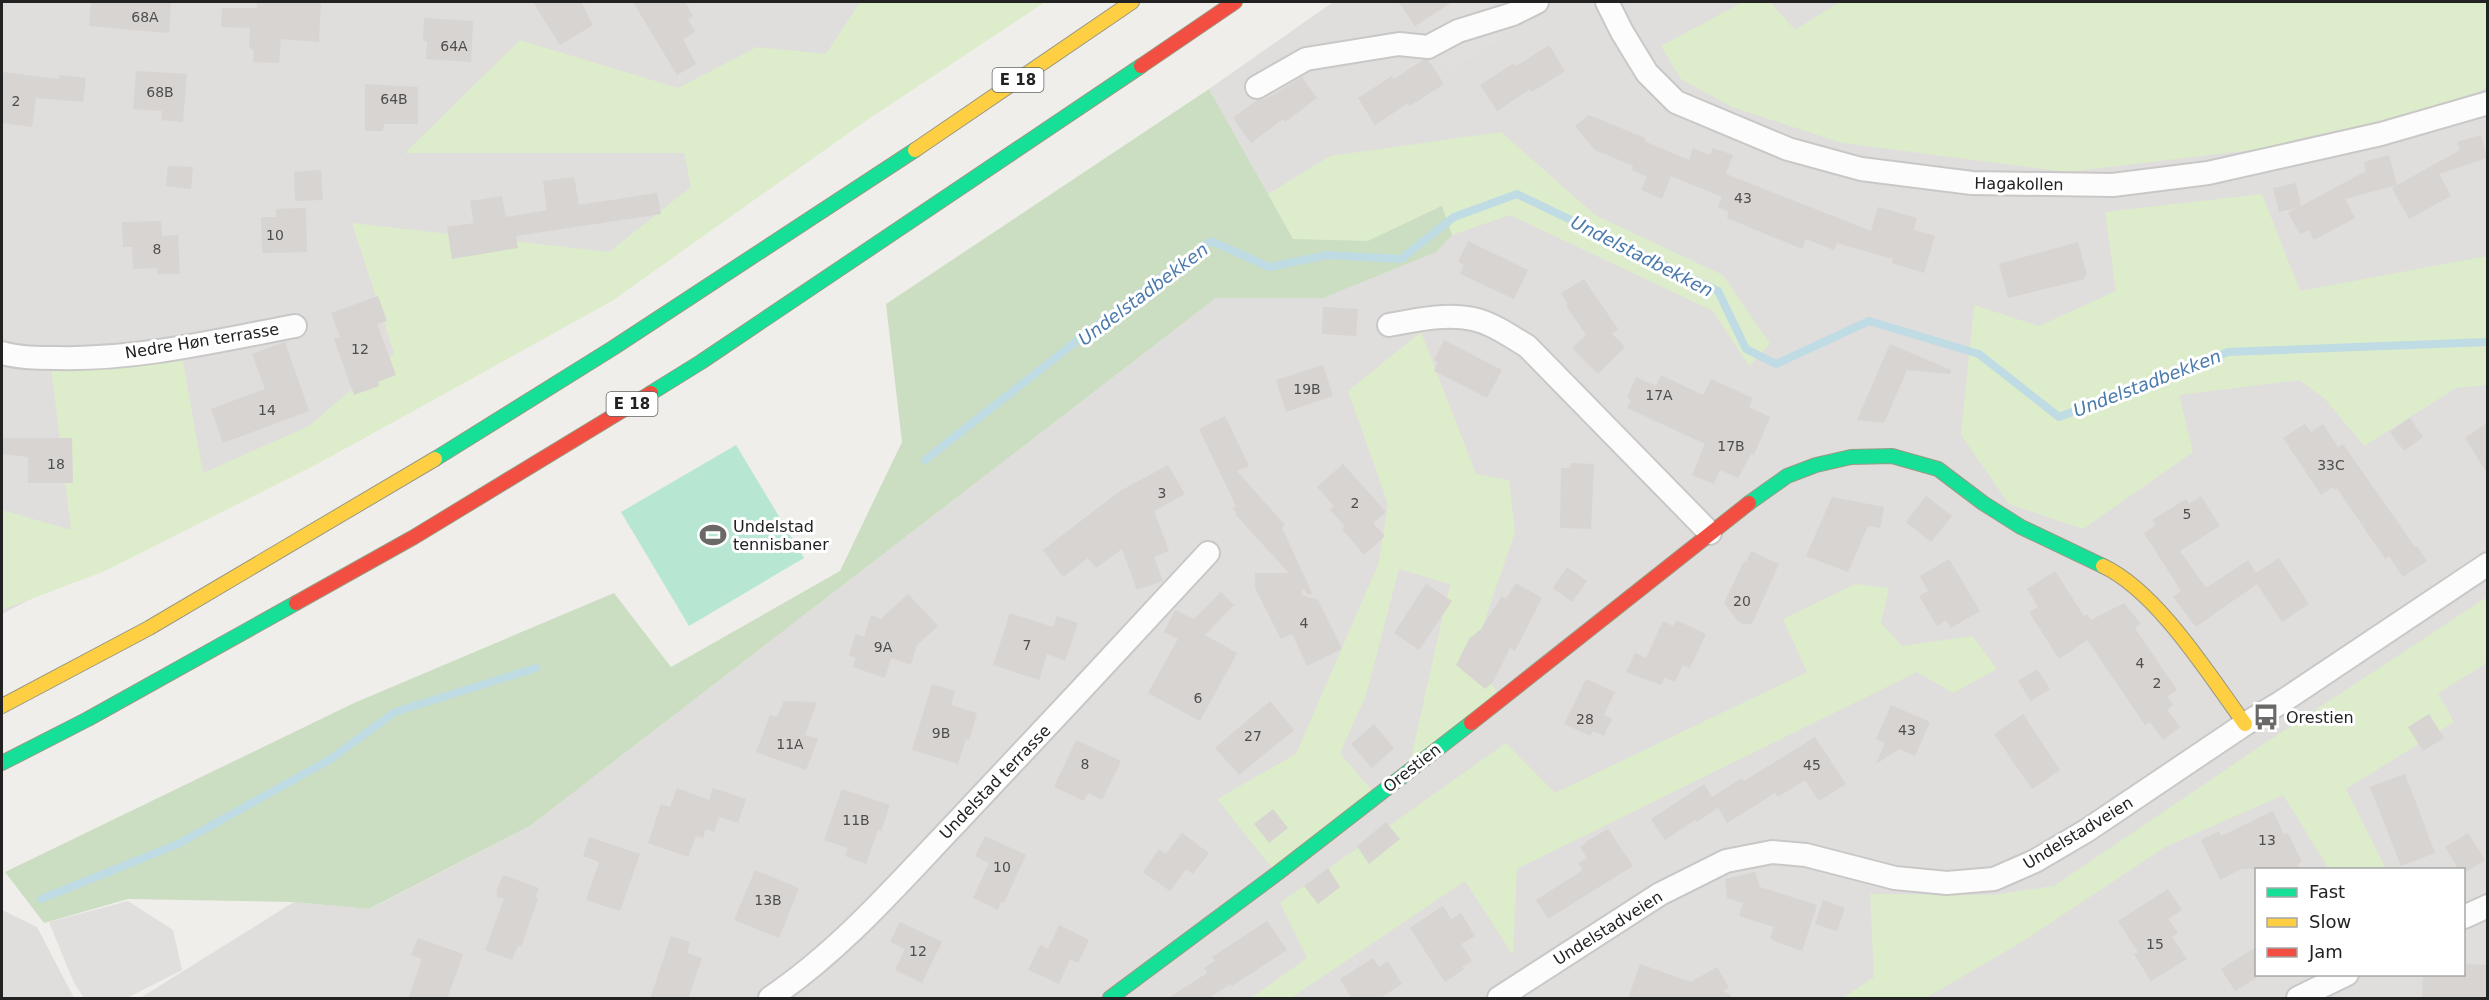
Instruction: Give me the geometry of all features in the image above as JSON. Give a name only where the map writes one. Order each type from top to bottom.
[{"type":"main road","name":"E 18","points":[[2,706],[65,676],[427,464],[665,316],[904,159],[1132,2]]},
{"type":"main road","name":"E 18","points":[[2,763],[87,719],[414,537],[691,368],[1235,2]]},
{"type":"main road","name":"Orestien","points":[[1110,999],[1279,872],[1572,645],[1710,533],[1787,476],[1816,465],[1851,457],[1892,456],[1938,469],[2021,527],[2122,575],[2176,632],[2246,724]]},
{"type":"street","points":[[1257,87],[1306,59],[1399,44],[1428,47],[1458,31],[1513,14],[1537,2]]},
{"type":"street","name":"Hagakollen","points":[[1607,2],[1647,73],[1676,102],[1788,149],[1861,169],[1972,183],[2113,185],[2208,173],[2381,135],[2487,103]]},
{"type":"street","points":[[1389,325],[1421,319],[1472,319],[1496,327],[1527,346],[1710,533]]},
{"type":"street","name":"Nedre Høn terrasse","points":[[2,353],[16,357],[94,358],[172,350],[295,326]]},
{"type":"street","name":"Undelstad terrasse","points":[[770,999],[847,937],[1080,693],[1208,553]]},
{"type":"street","name":"Undelstadveien","points":[[1499,999],[1660,894],[1726,861],[1772,852],[1806,855],[1895,878],[1947,882],[1994,879],[2035,861],[2086,831],[2246,724],[2280,704],[2487,564]]},
{"type":"street","points":[[2465,917],[2487,906]]},
{"type":"street","points":[[2298,999],[2345,976]]},
{"type":"shaded area","points":[[2,2],[1013,2],[367,424],[2,614]]},
{"type":"shaded area","points":[[1333,2],[2487,2],[2487,998],[140,998],[294,902],[370,909],[530,826],[1216,298],[1323,298],[1209,89]]},
{"type":"shaded area","points":[[1454,2],[1487,2],[1509,34],[1449,73],[1428,47],[1417,26]]},
{"type":"shaded area","points":[[128,901],[173,930],[182,970],[127,998],[84,998],[74,983],[49,922]]},
{"type":"shaded area","points":[[2,910],[37,927],[74,998],[2,998]]},
{"type":"green space","points":[[860,2],[1045,2],[867,120],[612,301],[321,462],[105,571],[2,610],[2,510],[71,530],[51,367],[182,357],[203,473],[309,426],[394,353],[352,223],[609,252],[691,187],[684,153],[405,153],[520,40],[678,88],[757,47],[826,54]]},
{"type":"green space","points":[[1743,2],[1770,2],[1795,30],[1839,2],[2487,2],[2487,88],[2400,120],[2252,150],[2067,172],[1842,143],[1732,107],[1681,79],[1661,46]]},
{"type":"green space","points":[[1209,89],[1293,239],[1368,241],[1442,206],[1452,235],[1436,252],[1323,298],[1216,298],[530,826],[369,909],[294,902],[128,899],[44,923],[5,872],[354,703],[614,593],[671,667],[840,571],[902,442],[886,304]]},
{"type":"green space","points":[[1501,132],[1595,215],[1723,275],[1770,344],[1749,366],[1713,311],[1510,215],[1452,235],[1441,206],[1368,241],[1293,240],[1268,194],[1330,156]]},
{"type":"green space","points":[[2262,194],[2300,291],[2487,256],[2487,385],[2456,388],[2364,446],[2325,399],[2299,380],[2179,395],[2193,452],[2083,529],[2009,504],[1961,435],[1974,305],[2039,326],[2116,291],[2105,212]]},
{"type":"green space","points":[[1421,332],[1476,474],[1509,480],[1515,532],[1473,655],[1497,692],[1410,762],[1450,584],[1399,569],[1366,695],[1340,753],[1373,792],[1272,868],[1217,799],[1296,754],[1378,565],[1388,504],[1348,391]]},
{"type":"green space","name":"Undelstad tennisbaner","points":[[736,445],[804,558],[689,626],[621,512]]},
{"type":"green space","points":[[1855,584],[1889,588],[1881,623],[1902,646],[1972,636],[1997,669],[1953,693],[1917,672],[1517,869],[1513,955],[1465,881],[1291,998],[1251,998],[1307,958],[1280,903],[1506,743],[1555,793],[1807,672],[1783,619]]},
{"type":"green space","points":[[2487,597],[2487,663],[2438,693],[2454,722],[2346,789],[2386,868],[2328,868],[2283,795],[2165,847],[2025,940],[1926,998],[1843,998],[1874,977],[1870,894],[1994,895],[2054,886],[2262,745]]},
{"type":"building","points":[[91,2],[171,2],[169,33],[89,26]]},
{"type":"building","points":[[257,2],[321,2],[319,42],[281,39],[279,63],[253,62],[254,51],[249,46],[250,28],[221,27],[222,8],[257,8]]},
{"type":"building","points":[[533,2],[581,2],[593,25],[560,45]]},
{"type":"building","points":[[633,2],[685,2],[693,16],[688,19],[695,32],[683,39],[696,64],[677,75]]},
{"type":"building","points":[[1399,2],[1452,2],[1415,26]]},
{"type":"building","points":[[424,18],[473,21],[471,62],[426,59],[427,41],[423,41]]},
{"type":"building","points":[[1549,45],[1565,71],[1532,92],[1530,89],[1497,111],[1480,85],[1514,63],[1516,66]]},
{"type":"building","points":[[1423,60],[1428,60],[1444,84],[1410,106],[1408,103],[1375,125],[1358,98],[1392,76],[1394,79]]},
{"type":"building","points":[[136,71],[187,74],[183,122],[161,120],[162,111],[133,109]]},
{"type":"building","points":[[2,72],[59,79],[60,75],[86,78],[83,102],[36,98],[32,127],[2,123]]},
{"type":"building","points":[[1302,77],[1317,98],[1285,122],[1283,119],[1251,143],[1233,118],[1257,100],[1267,98]]},
{"type":"building","points":[[365,84],[418,87],[418,124],[384,124],[383,131],[365,131]]},
{"type":"building","points":[[1589,115],[1645,138],[1644,141],[1689,160],[1693,148],[1710,155],[1713,148],[1733,155],[1726,174],[1871,231],[1878,207],[1917,218],[1914,230],[1935,236],[1924,273],[1892,263],[1893,259],[1837,243],[1834,250],[1806,239],[1802,249],[1727,218],[1729,212],[1718,207],[1722,197],[1671,176],[1662,199],[1641,190],[1647,177],[1632,170],[1633,166],[1595,150],[1575,126]]},
{"type":"building","points":[[2481,135],[2487,158],[2439,174],[2451,196],[2409,219],[2392,188],[2460,150],[2457,142]]},
{"type":"building","points":[[2389,155],[2397,185],[2345,199],[2355,218],[2314,240],[2309,230],[2300,234],[2288,213],[2297,208],[2279,212],[2273,188],[2296,183],[2301,206],[2366,171],[2364,162]]},
{"type":"building","points":[[168,166],[193,167],[191,189],[166,186]]},
{"type":"building","points":[[321,170],[323,200],[295,201],[294,172]]},
{"type":"building","points":[[574,177],[579,205],[657,193],[661,214],[516,236],[518,248],[452,259],[447,227],[474,223],[470,201],[502,196],[506,217],[547,210],[543,181]]},
{"type":"building","points":[[306,208],[307,252],[262,253],[261,217],[276,217],[276,209]]},
{"type":"building","points":[[161,221],[162,236],[178,235],[180,274],[157,274],[157,268],[133,269],[132,247],[123,247],[122,222]]},
{"type":"building","points":[[1468,241],[1528,270],[1514,299],[1460,274],[1464,265],[1458,262]]},
{"type":"building","points":[[2078,242],[2087,275],[2085,279],[2008,298],[1999,264]]},
{"type":"building","points":[[1584,279],[1618,329],[1612,334],[1625,347],[1598,374],[1572,348],[1586,335],[1566,306],[1568,304],[1561,293]]},
{"type":"building","points":[[378,296],[387,321],[377,324],[396,375],[378,382],[379,386],[354,395],[334,339],[340,337],[331,313]]},
{"type":"building","points":[[1323,307],[1358,309],[1356,336],[1322,334]]},
{"type":"building","points":[[1444,340],[1502,370],[1487,398],[1434,371],[1438,362],[1434,360]]},
{"type":"building","points":[[285,342],[309,411],[223,443],[211,409],[265,389],[252,354]]},
{"type":"building","points":[[1890,344],[1951,370],[1950,374],[1907,370],[1884,423],[1857,420]]},
{"type":"building","points":[[1323,365],[1333,396],[1286,412],[1276,380]]},
{"type":"building","points":[[1661,375],[1703,395],[1711,379],[1753,398],[1749,407],[1770,417],[1754,455],[1751,454],[1738,478],[1720,470],[1714,484],[1692,475],[1705,444],[1627,408],[1631,400],[1627,398],[1636,377],[1656,386]]},
{"type":"building","points":[[1225,416],[1249,466],[1237,471],[1285,525],[1282,528],[1312,593],[1309,595],[1302,588],[1302,595],[1318,600],[1342,649],[1307,666],[1292,634],[1281,639],[1255,588],[1255,573],[1289,573],[1235,514],[1233,509],[1236,506],[1199,429]]},
{"type":"building","points":[[2410,418],[2423,437],[2404,451],[2390,432]]},
{"type":"building","points":[[2487,423],[2487,473],[2465,438]]},
{"type":"building","points":[[2305,424],[2311,432],[2323,424],[2338,447],[2343,444],[2427,561],[2403,577],[2389,556],[2385,559],[2337,488],[2334,490],[2333,487],[2321,495],[2283,438]]},
{"type":"building","points":[[2,438],[72,438],[73,483],[28,483],[28,457],[2,454]]},
{"type":"building","points":[[1571,463],[1594,464],[1591,529],[1560,528],[1561,468],[1570,468]]},
{"type":"building","points":[[1343,464],[1386,512],[1373,523],[1385,536],[1364,555],[1342,529],[1345,526],[1330,510],[1334,506],[1317,487]]},
{"type":"building","points":[[1168,465],[1185,494],[1154,511],[1169,551],[1154,557],[1163,581],[1137,590],[1122,549],[1096,568],[1088,558],[1063,577],[1043,550],[1120,491]]},
{"type":"building","points":[[1926,496],[1952,516],[1931,542],[1906,522]]},
{"type":"building","points":[[2201,496],[2220,526],[2180,551],[2206,588],[2248,560],[2256,573],[2279,558],[2309,604],[2282,622],[2257,584],[2196,627],[2173,597],[2181,591],[2144,533],[2156,525],[2152,520],[2186,499],[2189,504]]},
{"type":"building","points":[[1832,497],[1884,507],[1880,528],[1868,526],[1848,572],[1806,556]]},
{"type":"building","points":[[1751,551],[1779,564],[1752,624],[1743,624],[1724,603]]},
{"type":"building","points":[[1949,559],[1980,611],[1951,628],[1946,620],[1937,626],[1919,596],[1928,591],[1920,576]]},
{"type":"building","points":[[1567,567],[1587,581],[1572,602],[1553,588]]},
{"type":"building","points":[[2055,571],[2084,616],[2087,614],[2091,620],[2124,603],[2141,624],[2135,628],[2177,690],[2167,697],[2173,705],[2167,710],[2180,727],[2163,740],[2150,722],[2145,725],[2087,640],[2059,659],[2029,612],[2038,607],[2027,589]]},
{"type":"building","points":[[1516,583],[1542,598],[1515,651],[1510,648],[1493,682],[1485,689],[1456,665],[1469,639],[1481,629],[1502,596],[1506,599]]},
{"type":"building","points":[[1426,584],[1452,601],[1419,650],[1394,633]]},
{"type":"building","points":[[1221,592],[1234,605],[1205,635],[1237,653],[1200,721],[1148,693],[1178,639],[1164,632],[1175,610],[1194,619]]},
{"type":"building","points":[[908,594],[938,626],[917,645],[911,665],[891,658],[885,678],[853,667],[856,658],[849,655],[856,634],[864,637],[871,615],[881,619]]},
{"type":"building","points":[[1010,613],[1053,627],[1057,616],[1078,623],[1065,661],[1047,654],[1039,680],[993,665]]},
{"type":"building","points":[[1676,620],[1706,634],[1690,668],[1683,665],[1675,682],[1665,677],[1661,685],[1626,672],[1635,653],[1646,658],[1663,621],[1673,626]]},
{"type":"building","points":[[2037,669],[2050,689],[2031,701],[2018,681]]},
{"type":"building","points":[[1586,679],[1615,692],[1604,715],[1612,719],[1604,736],[1593,731],[1590,736],[1564,724]]},
{"type":"building","points":[[932,684],[955,691],[951,705],[977,713],[969,740],[966,739],[958,764],[912,750]]},
{"type":"building","points":[[784,701],[817,702],[805,735],[818,739],[806,770],[756,752],[770,715],[777,717]]},
{"type":"building","points":[[1270,701],[1294,730],[1239,775],[1215,748]]},
{"type":"building","points":[[1891,705],[1930,722],[1915,756],[1899,749],[1876,764],[1885,743],[1876,739]]},
{"type":"building","points":[[2023,714],[2060,770],[2032,789],[1994,734]]},
{"type":"building","points":[[2429,714],[2444,738],[2423,751],[2408,727]]},
{"type":"building","points":[[1374,724],[1394,748],[1372,768],[1351,744]]},
{"type":"building","points":[[1815,737],[1846,784],[1819,801],[1805,780],[1778,797],[1775,793],[1727,823],[1718,808],[1665,840],[1651,819],[1704,784],[1712,797],[1742,778],[1744,781]]},
{"type":"building","points":[[1076,740],[1121,761],[1102,800],[1088,793],[1084,801],[1054,787]]},
{"type":"building","points":[[2405,774],[2435,853],[2401,866],[2370,787]]},
{"type":"building","points":[[677,788],[709,800],[713,788],[746,799],[738,823],[719,817],[714,832],[706,829],[703,838],[696,836],[688,857],[648,843],[661,804],[670,807]]},
{"type":"building","points":[[842,789],[890,805],[866,864],[845,856],[848,848],[824,840]]},
{"type":"building","points":[[1273,809],[1288,828],[1269,843],[1254,824]]},
{"type":"building","points":[[2273,811],[2284,835],[2288,833],[2302,862],[2298,864],[2300,868],[2241,869],[2220,880],[2201,840],[2219,831],[2221,836]]},
{"type":"building","points":[[1386,822],[1400,839],[1369,864],[1357,846]]},
{"type":"building","points":[[1608,829],[1633,866],[1548,919],[1536,900],[1583,870],[1578,863],[1587,858],[1580,847]]},
{"type":"building","points":[[1182,833],[1209,853],[1193,874],[1186,869],[1170,891],[1143,872],[1159,849],[1166,854]]},
{"type":"building","points":[[2468,833],[2485,860],[2465,873],[2465,868],[2458,868],[2445,847]]},
{"type":"building","points":[[985,836],[1026,855],[1004,903],[1001,902],[998,910],[973,898],[989,863],[975,856]]},
{"type":"building","points":[[589,837],[640,854],[620,911],[586,900],[599,862],[583,856]]},
{"type":"building","points":[[1328,868],[1340,887],[1318,904],[1304,886]]},
{"type":"building","points":[[755,870],[799,888],[779,938],[734,920]]},
{"type":"building","points":[[1755,872],[1760,887],[1817,905],[1802,951],[1774,941],[1770,938],[1774,927],[1739,916],[1743,903],[1727,898],[1725,879]]},
{"type":"building","points":[[503,875],[539,888],[535,898],[538,899],[521,947],[518,946],[512,960],[485,950],[504,899],[497,897],[496,892]]},
{"type":"building","points":[[2168,889],[2182,910],[2168,919],[2178,933],[2172,937],[2187,959],[2151,981],[2134,954],[2138,952],[2118,921]]},
{"type":"building","points":[[1823,900],[1845,908],[1837,931],[1815,924]]},
{"type":"building","points":[[1443,906],[1451,919],[1461,913],[1475,936],[1461,944],[1472,961],[1445,982],[1410,928]]},
{"type":"building","points":[[1267,921],[1287,950],[1208,999],[1167,999],[1207,973],[1204,968],[1215,961],[1212,957]]},
{"type":"building","points":[[900,922],[942,942],[922,983],[895,970],[905,949],[890,942]]},
{"type":"building","points":[[1059,925],[1089,940],[1078,963],[1070,959],[1059,984],[1028,970],[1040,945],[1048,949]]},
{"type":"building","points":[[671,936],[690,942],[687,953],[702,958],[688,999],[650,999]]},
{"type":"building","points":[[418,938],[463,954],[447,999],[408,999],[422,959],[411,955]]},
{"type":"building","points":[[2255,948],[2256,978],[2235,991],[2221,969]]},
{"type":"building","points":[[1373,958],[1379,967],[1388,961],[1402,984],[1379,999],[1352,999],[1340,979]]},
{"type":"building","points":[[1640,964],[1691,982],[1717,967],[1729,988],[1723,991],[1731,995],[1730,999],[1628,999]]},
{"type":"building","points":[[2466,964],[2487,965],[2487,999],[2422,999],[2423,976],[2465,976]]},
{"type":"waterway","name":"Undelstadbekken","points":[[925,460],[1101,322],[1211,241],[1269,267],[1327,255],[1401,259],[1454,217],[1517,194],[1718,291],[1746,349],[1776,364],[1869,321],[1979,354],[2059,417],[2228,352],[2488,342]]},
{"type":"waterway","points":[[41,899],[178,844],[329,760],[395,712],[536,668]]},
{"type":"traffic: fast","points":[[651,393],[701,362],[1141,66]]},
{"type":"traffic: fast","points":[[435,459],[613,348],[915,150]]},
{"type":"traffic: fast","points":[[1749,503],[1787,476],[1816,465],[1851,457],[1892,456],[1938,469],[1983,503],[2021,527],[2103,566]]},
{"type":"traffic: fast","points":[[2,763],[88,719],[296,603]]},
{"type":"traffic: fast","points":[[1110,998],[1279,872],[1471,723]]},
{"type":"traffic: slow","points":[[915,150],[1132,2]]},
{"type":"traffic: slow","points":[[2,706],[149,628],[435,459]]},
{"type":"traffic: slow","points":[[2103,566],[2123,578],[2163,614],[2199,659],[2245,724]]},
{"type":"traffic: jam","points":[[1141,66],[1235,2]]},
{"type":"traffic: jam","points":[[296,603],[414,537],[651,393]]},
{"type":"traffic: jam","points":[[1471,723],[1749,503]]},
{"type":"place","name":"Undelstad tennisbaner","points":[[713,535]]},
{"type":"place","name":"Orestien","points":[[2266,717]]}]
